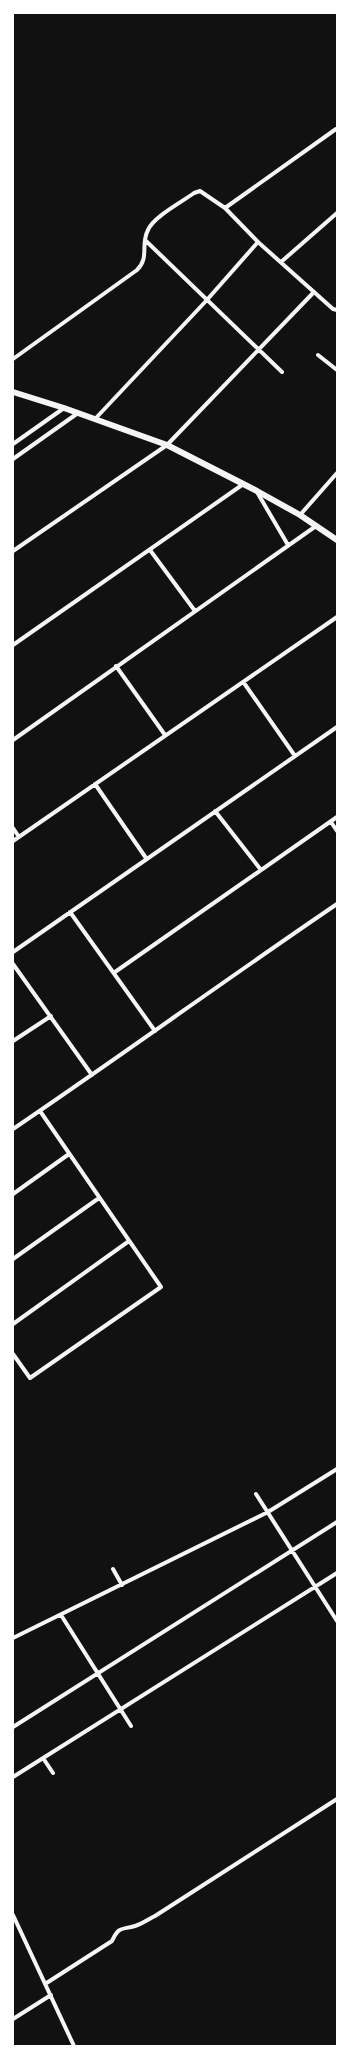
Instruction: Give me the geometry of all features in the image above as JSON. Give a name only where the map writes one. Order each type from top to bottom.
[{"type":"street","points":[[225,208],[336,129]]},
{"type":"street","points":[[13,359],[137,270],[144,260],[147,230],[153,223],[194,193],[200,191],[225,208],[258,242],[314,292],[337,310]]},
{"type":"street","points":[[281,262],[337,213]]},
{"type":"street","points":[[145,240],[206,301],[282,372]]},
{"type":"street","points":[[95,419],[206,301],[258,242]]},
{"type":"street","points":[[13,551],[167,445],[314,292]]},
{"type":"street","points":[[318,355],[337,370]]},
{"type":"street","points":[[13,392],[79,413],[167,445],[242,485],[257,491],[300,515],[337,540]]},
{"type":"street","points":[[13,444],[64,408]]},
{"type":"street","points":[[13,459],[79,413]]},
{"type":"street","points":[[300,515],[337,473]]},
{"type":"street","points":[[13,645],[242,485]]},
{"type":"street","points":[[257,491],[288,546]]},
{"type":"street","points":[[13,740],[316,526]]},
{"type":"street","points":[[150,550],[195,611]]},
{"type":"street","points":[[13,841],[165,735],[244,683],[337,617]]},
{"type":"street","points":[[116,666],[165,735]]},
{"type":"street","points":[[244,683],[295,756]]},
{"type":"street","points":[[13,952],[337,726]]},
{"type":"street","points":[[95,784],[146,858]]},
{"type":"street","points":[[215,812],[261,870]]},
{"type":"street","points":[[115,972],[337,818]]},
{"type":"street","points":[[331,822],[337,831]]},
{"type":"street","points":[[13,828],[19,836]]},
{"type":"street","points":[[13,1129],[337,904]]},
{"type":"street","points":[[70,912],[115,972],[155,1031]]},
{"type":"street","points":[[13,964],[92,1075]]},
{"type":"street","points":[[13,1041],[51,1016]]},
{"type":"street","points":[[13,1354],[30,1378],[161,1287],[40,1111]]},
{"type":"street","points":[[13,1194],[69,1154]]},
{"type":"street","points":[[13,1259],[99,1198]]},
{"type":"street","points":[[13,1324],[129,1241]]},
{"type":"street","points":[[13,1638],[268,1512],[337,1468]]},
{"type":"street","points":[[256,1494],[337,1621]]},
{"type":"street","points":[[13,1727],[337,1522]]},
{"type":"street","points":[[113,1569],[122,1585]]},
{"type":"street","points":[[13,1777],[337,1573]]},
{"type":"street","points":[[61,1615],[131,1726]]},
{"type":"street","points":[[43,1758],[53,1773]]},
{"type":"street","points":[[45,1984],[112,1941],[116,1932],[125,1927],[134,1927],[155,1916],[337,1799]]},
{"type":"street","points":[[13,1915],[74,2046]]},
{"type":"street","points":[[13,2019],[51,1995]]}]
